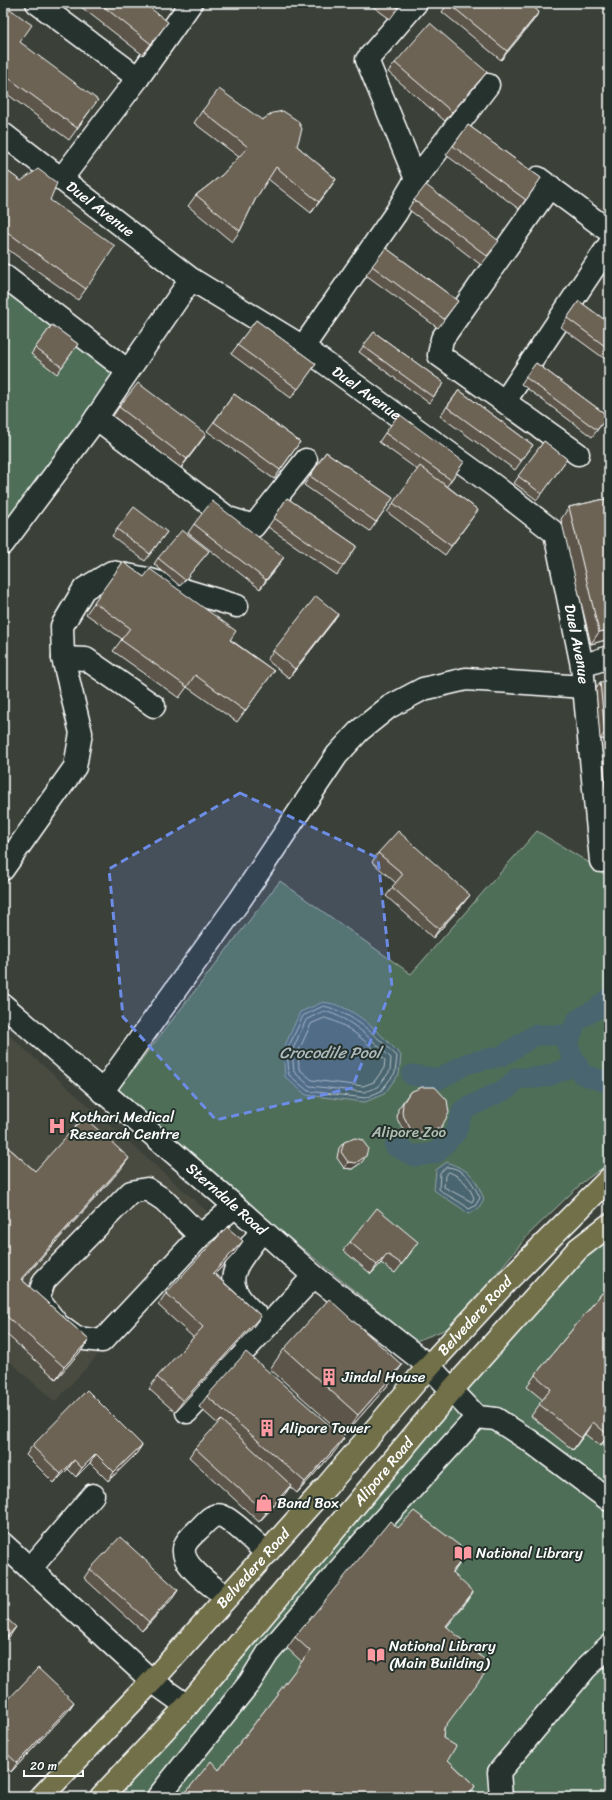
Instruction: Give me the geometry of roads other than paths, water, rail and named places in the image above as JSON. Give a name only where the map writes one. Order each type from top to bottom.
[{"type":"highway","name":"Belvedere Road","points":[[41,1797],[152,1681],[326,1487],[429,1366],[506,1282],[609,1179]]},
{"type":"highway","name":"Alipore Road","points":[[101,1797],[187,1706],[451,1391],[578,1249],[609,1225]]},
{"type":"street","points":[[37,3],[138,78]]},
{"type":"street","points":[[62,178],[138,78],[191,3]]},
{"type":"street","points":[[416,3],[367,60],[416,179]]},
{"type":"street","points":[[303,347],[396,213],[416,179],[488,86]]},
{"type":"street","points":[[457,126],[476,138]]},
{"type":"street","name":"Duel Avenue","points":[[3,134],[191,279],[303,347],[490,482],[555,533],[582,666],[602,861]]},
{"type":"street","points":[[521,167],[550,186],[609,231]]},
{"type":"street","points":[[550,186],[442,339],[439,355],[578,454]]},
{"type":"street","points":[[505,401],[609,245]]},
{"type":"street","points":[[3,275],[128,371]]},
{"type":"street","points":[[3,544],[96,418],[191,279]]},
{"type":"street","points":[[96,418],[228,518],[254,526],[306,460]]},
{"type":"street","points":[[3,869],[75,767],[81,733],[63,658],[62,626],[84,589],[112,572],[147,579],[237,606]]},
{"type":"street","points":[[582,666],[609,657]]},
{"type":"street","points":[[63,658],[86,659],[154,706]]},
{"type":"street","points":[[102,1092],[240,900],[337,755],[359,731],[389,707],[423,689],[466,679],[584,688]]},
{"type":"street","name":"Sterndale Road","points":[[3,1005],[314,1276],[429,1366],[477,1417]]},
{"type":"street","points":[[200,1236],[164,1200],[147,1189],[131,1192],[44,1281],[38,1299],[58,1325],[76,1338],[102,1341],[200,1236],[235,1206]]},
{"type":"street","points":[[262,1230],[238,1266],[233,1275],[232,1284],[242,1303],[268,1326]]},
{"type":"street","points":[[187,1412],[314,1276]]},
{"type":"street","points":[[158,1797],[250,1682],[268,1653],[364,1541],[477,1417],[496,1419],[530,1441],[609,1500]]},
{"type":"street","points":[[30,1569],[93,1495]]},
{"type":"street","points":[[226,1597],[188,1563],[184,1550],[185,1544],[192,1536],[212,1517],[218,1515],[226,1518],[267,1553]]},
{"type":"street","points":[[3,1544],[152,1681],[187,1706]]},
{"type":"street","points":[[501,1797],[499,1772],[586,1668],[609,1646]]},
{"type":"water","name":"Crocodile Pool","points":[[323,1002],[340,1006],[366,1021],[401,1055],[399,1074],[384,1094],[365,1102],[306,1095],[285,1077],[283,1050],[300,1012]]},
{"type":"water","points":[[447,1162],[467,1172],[474,1179],[484,1199],[478,1209],[468,1214],[434,1190],[436,1170]]},
{"type":"waterway","points":[[609,998],[598,1008],[577,1020],[567,1045],[582,1074],[609,1083]]},
{"type":"waterway","points":[[412,1075],[439,1079],[468,1063],[502,1056],[535,1035],[571,1035]]},
{"type":"waterway","points":[[395,1146],[414,1156],[436,1153],[456,1132],[463,1110],[508,1088],[517,1078],[548,1076],[576,1063]]},
{"type":"place","name":"Kothari Medical Research Centre","points":[[57,1126]]},
{"type":"place","name":"Jindal House","points":[[329,1377]]},
{"type":"place","name":"Alipore Tower","points":[[267,1428]]},
{"type":"place","name":"Band Box","points":[[264,1503]]},
{"type":"place","name":"National Library","points":[[463,1553]]},
{"type":"place","name":"National Library (Main Building)","points":[[376,1655]]},
{"type":"park label","name":"Alipore Zoo","points":[[409,1132]]}]
